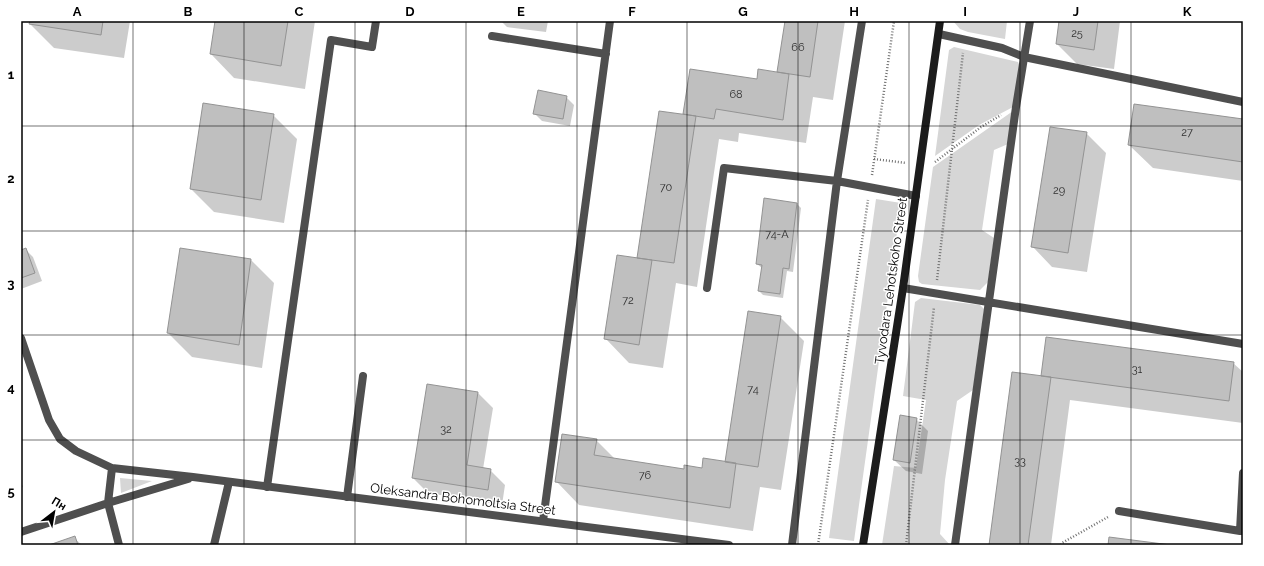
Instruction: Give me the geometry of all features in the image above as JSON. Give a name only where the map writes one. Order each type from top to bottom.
[{"type":"street","points":[[266,487],[332,40],[372,47],[376,21]]},
{"type":"street","points":[[543,522],[610,21]]},
{"type":"street","points":[[792,545],[837,181],[862,21]]},
{"type":"street","name":"Tyvodara Lehotskoho Street","points":[[863,545],[903,288],[940,21]]},
{"type":"street","points":[[955,545],[1016,107],[1030,21]]},
{"type":"street","points":[[939,34],[1002,48],[1024,57],[1243,102]]},
{"type":"street","points":[[492,36],[606,54]]},
{"type":"street","points":[[707,288],[724,168],[837,181],[916,196]]},
{"type":"street","points":[[903,288],[1243,344]]},
{"type":"street","name":"Oleksandra Bohomoltsia Street","points":[[21,338],[49,420],[60,439],[76,451],[112,468],[729,545]]},
{"type":"street","points":[[347,497],[363,376]]},
{"type":"street","points":[[112,468],[108,503],[119,545]]},
{"type":"street","points":[[1119,511],[1240,531],[1243,473]]},
{"type":"street","points":[[21,532],[193,477]]},
{"type":"street","points":[[214,545],[230,482]]},
{"type":"path","points":[[818,545],[894,21]]},
{"type":"path","points":[[931,166],[937,159],[981,127],[1016,107]]},
{"type":"path","points":[[874,159],[906,163]]},
{"type":"path","points":[[1061,545],[1062,543],[1119,511]]},
{"type":"shaded area","points":[[953,21],[1007,21],[1005,39],[968,32],[960,29]]},
{"type":"shaded area","points":[[954,47],[1018,62],[1020,66],[1013,107],[979,125],[935,156],[949,50]]},
{"type":"shaded area","points":[[1013,111],[1008,144],[994,150],[982,230],[994,238],[988,282],[980,290],[922,284],[919,282],[918,276],[933,167]]},
{"type":"shaded area","points":[[876,199],[901,203],[854,541],[829,538]]},
{"type":"shaded area","points":[[921,298],[980,305],[984,309],[973,390],[957,401],[945,480],[940,534],[950,545],[882,545],[894,466],[916,468],[926,400],[903,396],[915,302]]},
{"type":"shaded area","points":[[120,478],[152,481],[121,493]]},
{"type":"building","points":[[30,21],[103,21],[101,35],[29,24]]},
{"type":"building","points":[[215,21],[288,21],[281,66],[210,54]]},
{"type":"building","points":[[785,21],[818,21],[810,77],[777,72]]},
{"type":"building","points":[[1059,21],[1098,21],[1094,50],[1056,44]]},
{"type":"building","points":[[690,69],[757,79],[758,69],[789,74],[783,120],[716,109],[714,119],[683,114]]},
{"type":"building","points":[[538,90],[567,96],[563,119],[533,114]]},
{"type":"building","points":[[203,103],[274,114],[261,200],[190,189]]},
{"type":"building","points":[[1134,104],[1243,119],[1243,162],[1128,145]]},
{"type":"building","points":[[659,111],[696,116],[674,263],[637,258]]},
{"type":"building","points":[[1050,127],[1087,132],[1068,253],[1031,247]]},
{"type":"building","points":[[764,198],[797,203],[789,269],[783,268],[780,294],[758,291],[762,265],[756,264]]},
{"type":"building","points":[[26,248],[35,273],[21,278],[21,250]]},
{"type":"building","points":[[180,248],[251,259],[239,345],[167,333]]},
{"type":"building","points":[[617,255],[652,260],[639,345],[604,339]]},
{"type":"building","points":[[748,311],[781,316],[758,467],[725,462]]},
{"type":"building","points":[[1046,337],[1234,362],[1229,401],[1041,376]]},
{"type":"building","points":[[1012,372],[1051,377],[1028,545],[989,545]]},
{"type":"building","points":[[427,384],[478,392],[467,465],[491,469],[488,490],[412,478]]},
{"type":"building","points":[[900,415],[917,418],[910,463],[893,460]]},
{"type":"building","points":[[562,434],[597,439],[594,455],[684,469],[684,465],[702,468],[703,458],[736,463],[730,508],[555,482]]},
{"type":"building","points":[[75,536],[78,545],[49,545]]},
{"type":"building","points":[[1109,537],[1171,545],[1108,545]]}]
